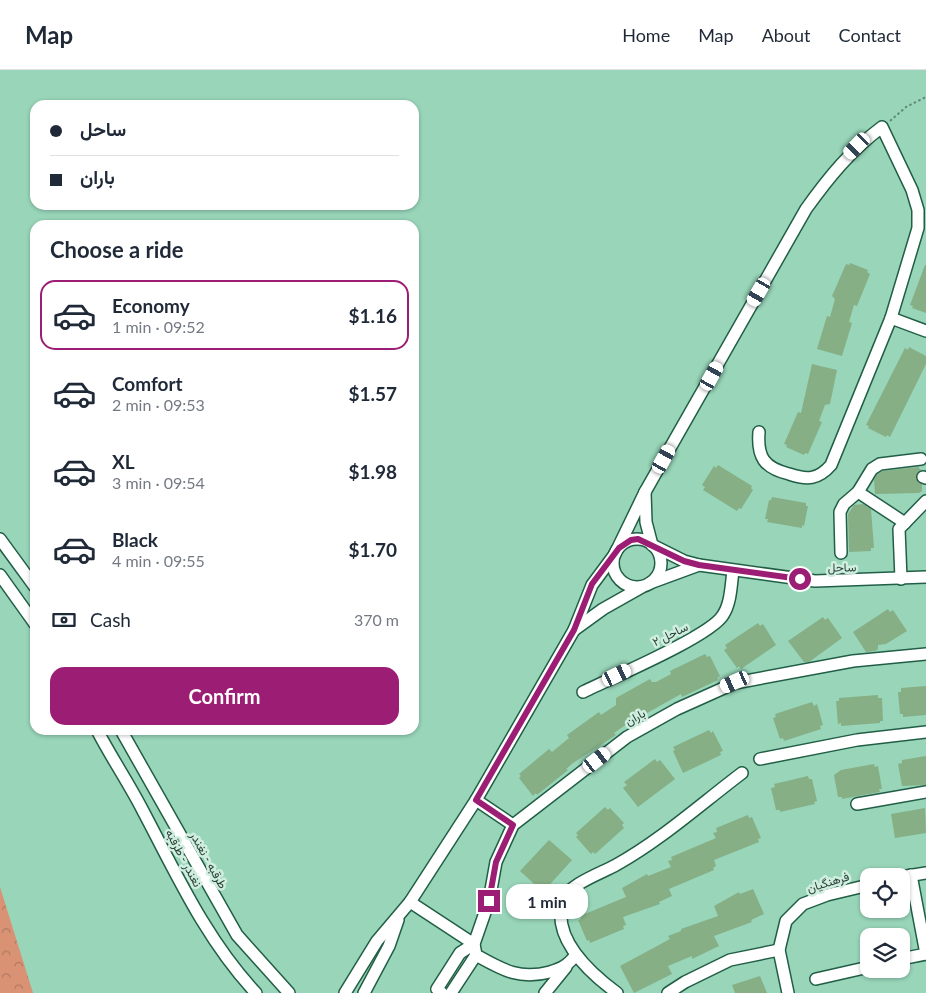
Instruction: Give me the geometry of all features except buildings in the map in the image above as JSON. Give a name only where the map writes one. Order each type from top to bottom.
[{"type":"street","points":[[346,993],[376,940],[410,902],[476,800],[574,630],[592,584],[615,554],[619,548],[631,540],[646,541],[657,550],[661,565],[659,572],[646,585],[635,587],[622,581],[614,569],[615,554],[646,492],[806,209],[833,171],[857,146],[882,128],[912,190],[918,210],[918,228],[891,318],[831,465],[822,475],[807,480],[772,470],[762,459],[758,446],[759,432]]},
{"type":"street","points":[[891,318],[926,331]]},
{"type":"street","points":[[841,553],[840,512],[844,504],[858,492],[872,469],[880,464],[921,459]]},
{"type":"street","points":[[646,492],[646,522],[652,545]]},
{"type":"street","points":[[858,492],[905,523]]},
{"type":"street","points":[[901,579],[900,529],[926,501]]},
{"type":"street","points":[[0,539],[30,579]]},
{"type":"street","name":"ساحل","points":[[652,545],[684,561],[699,565],[815,581],[926,577]]},
{"type":"street","points":[[574,630],[603,609],[646,585],[699,565]]},
{"type":"street","name":"ساحل ۲","points":[[583,692],[704,633],[723,617],[728,602],[733,571]]},
{"type":"street","points":[[0,576],[30,617]]},
{"type":"street","name":"باران","points":[[451,993],[475,949],[489,901],[496,862],[513,825],[627,736],[677,709],[735,682],[853,661],[926,654]]},
{"type":"street","points":[[760,759],[857,740],[926,732]]},
{"type":"street","name":"نغندر - طرقبه","points":[[100,735],[202,920],[234,970],[256,993]]},
{"type":"street","name":"طرقبه - نغندر","points":[[124,735],[237,935],[289,993]]},
{"type":"street","points":[[616,993],[575,956],[566,937],[560,914],[564,898],[580,883],[617,865],[638,851],[742,773]]},
{"type":"street","points":[[857,804],[926,792]]},
{"type":"street","points":[[476,800],[513,825]]},
{"type":"street","points":[[910,875],[926,873]]},
{"type":"street","name":"فرهنگیان","points":[[788,993],[779,950],[786,920],[803,904],[827,895],[860,887]]},
{"type":"street","points":[[910,892],[926,954],[910,957]]},
{"type":"street","points":[[410,902],[500,969],[518,975],[534,976],[566,967]]},
{"type":"street","points":[[364,993],[389,946],[399,916]]},
{"type":"street","points":[[442,993],[437,989],[460,953],[475,949]]},
{"type":"street","points":[[668,993],[685,982],[730,960],[779,950]]},
{"type":"street","points":[[545,993],[575,956]]},
{"type":"street","points":[[816,978],[860,969]]},
{"type":"path","points":[[882,128],[906,107],[926,97]]},
{"type":"green space","points":[[0,887],[33,993],[0,993]]},
{"type":"route","points":[[489,901],[496,862],[513,825],[476,800],[574,630],[592,584],[619,548],[624,543],[638,539],[646,541],[684,561],[699,565],[800,579]]}]
